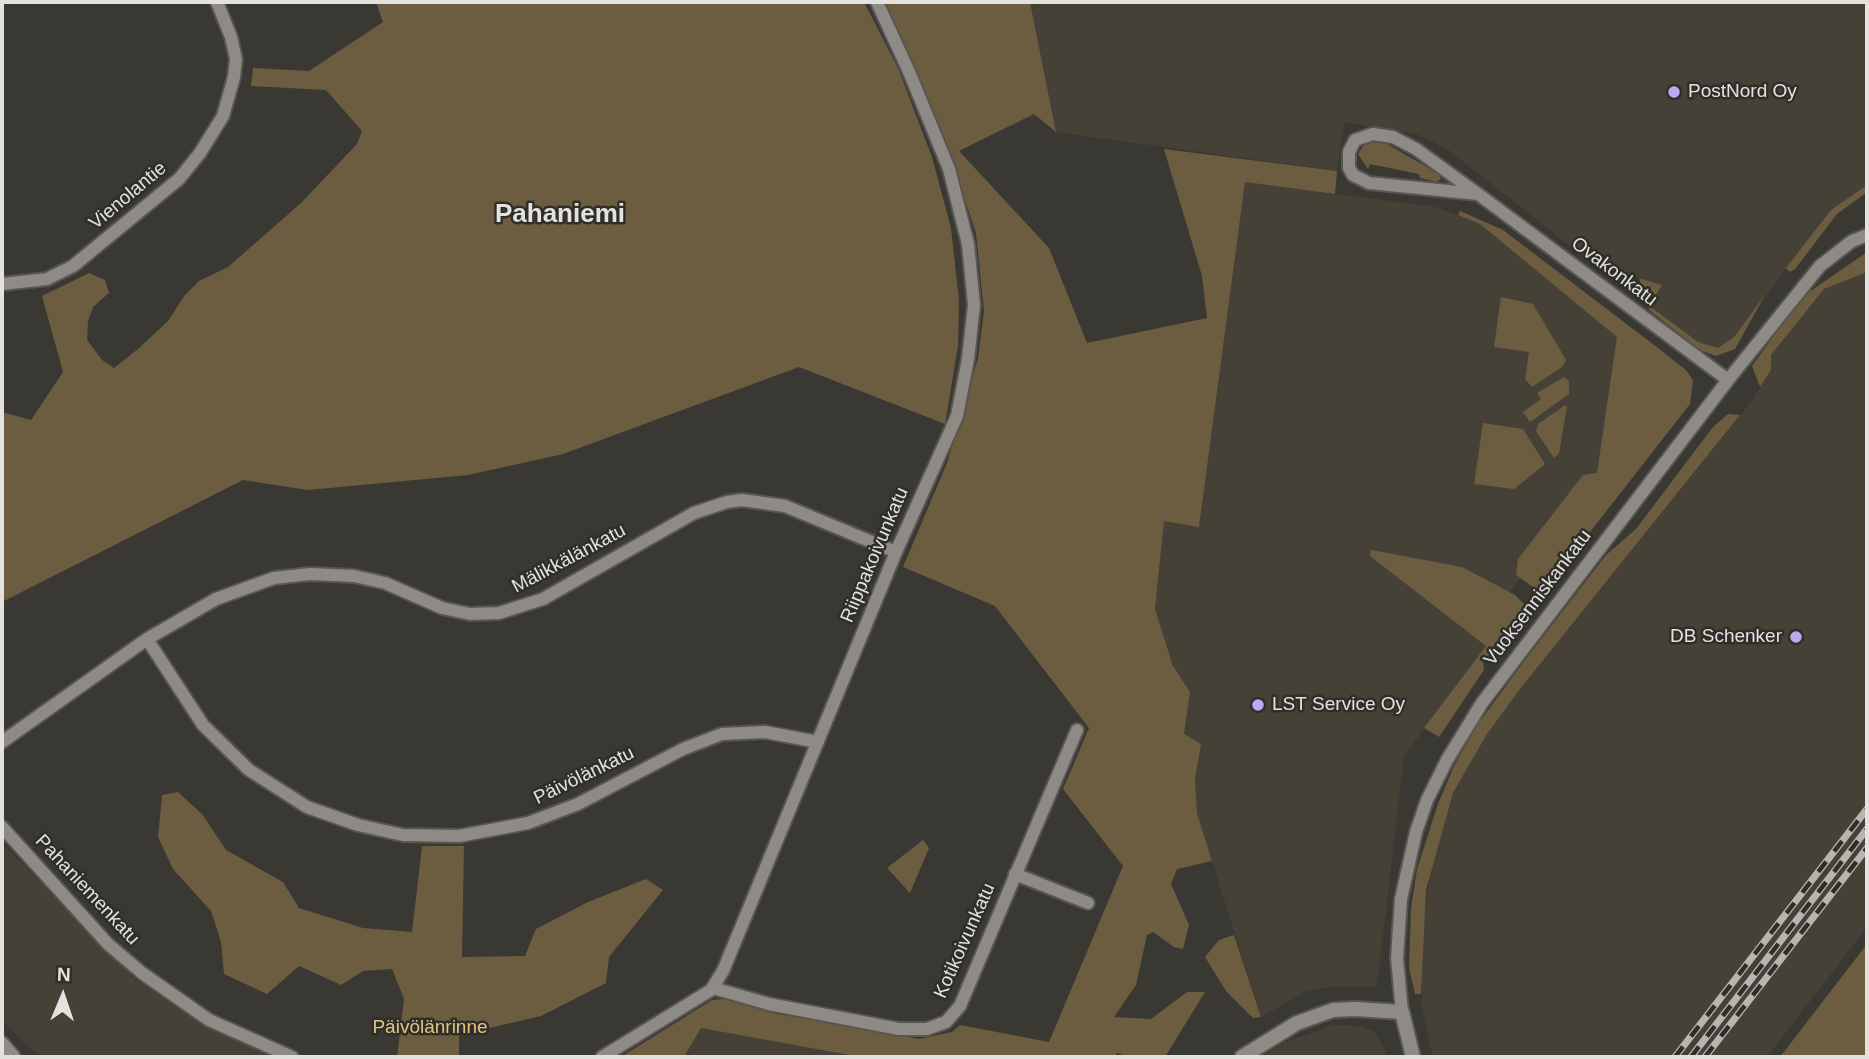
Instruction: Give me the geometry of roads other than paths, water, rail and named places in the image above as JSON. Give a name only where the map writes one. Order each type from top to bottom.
[{"type":"street","name":"Vienolantie","points":[[2,284],[47,279],[73,267],[179,179],[200,153],[223,116],[234,77],[233,48],[217,2]]},
{"type":"street","name":"Riippakoivunkatu","points":[[713,988],[723,971],[896,552],[957,416],[968,359],[974,305],[968,244],[949,169],[877,2]]},
{"type":"street","name":"Ovakonkatu","points":[[1478,194],[1369,183],[1353,175],[1349,168],[1349,152],[1356,140],[1367,134],[1393,137],[1416,149],[1478,194],[1728,380]]},
{"type":"street","name":"Vuoksenniskankatu","points":[[1413,1057],[1402,1012],[1397,958],[1401,899],[1416,832],[1439,776],[1482,703],[1728,380],[1820,266],[1852,241],[1867,236]]},
{"type":"street","name":"Mälikkälänkatu","points":[[2,742],[147,639],[236,589],[293,575],[333,574],[372,579],[457,612],[485,615],[516,610],[543,599],[694,513],[727,502],[755,500],[785,506],[896,552]]},
{"type":"street","name":"Päivölänkatu","points":[[147,639],[203,725],[249,770],[307,807],[358,825],[403,835],[459,836],[528,823],[578,804],[683,748],[722,734],[765,732],[818,742]]},
{"type":"street","name":"Kotikoivunkatu","points":[[713,988],[769,1004],[899,1030],[914,1031],[938,1026],[953,1016],[960,1006],[1077,730]]},
{"type":"street","name":"Pahaniemenkatu","points":[[2,827],[108,944],[142,973],[209,1020],[292,1057]]},
{"type":"street","points":[[1016,874],[1088,903]]},
{"type":"street","points":[[602,1057],[713,988]]},
{"type":"street","points":[[1242,1057],[1273,1036],[1317,1015],[1355,1009],[1402,1012]]},
{"type":"street","points":[[2,1044],[13,1057]]},
{"type":"railway","points":[[1675,1057],[1867,809]]},
{"type":"railway","points":[[1691,1057],[1867,829]]},
{"type":"railway","points":[[1705,1057],[1867,848]]},
{"type":"place","name":"PostNord Oy","points":[[1674,92]]},
{"type":"place","name":"DB Schenker","points":[[1796,637]]},
{"type":"place","name":"LST Service Oy","points":[[1258,705]]},
{"type":"district","name":"Pahaniemi","points":[[560,215]]},
{"type":"park label","name":"Päivölänrinne","points":[[430,1028]]}]
